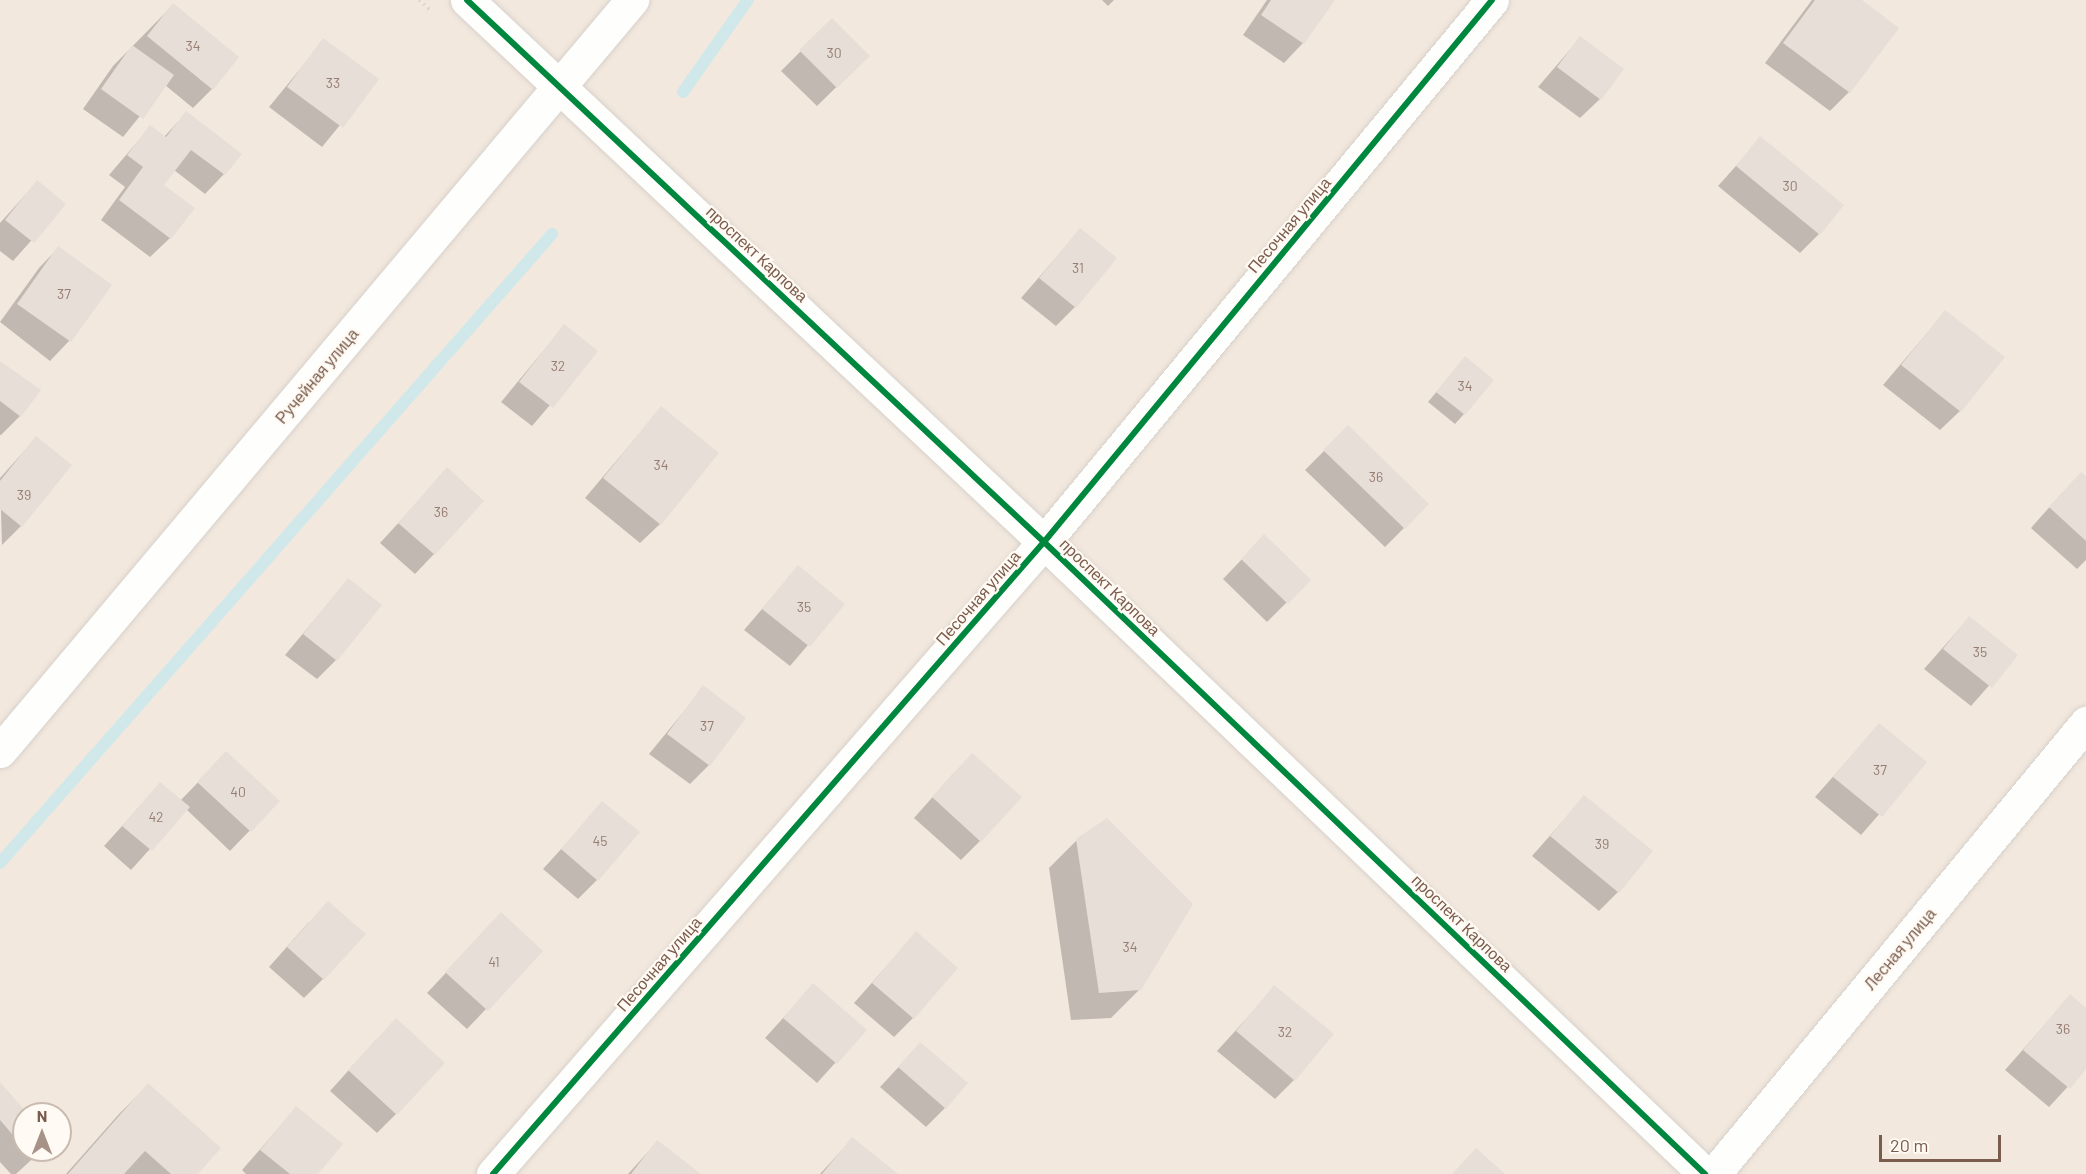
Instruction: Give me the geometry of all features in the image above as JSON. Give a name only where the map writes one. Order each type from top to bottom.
[{"type":"street","name":"проспект Карпова","points":[[467,0],[1044,543],[1705,1174]]},
{"type":"street","name":"Ручейная улица","points":[[0,752],[561,88],[632,0]]},
{"type":"street","name":"Песочная улица","points":[[494,1174],[1044,543],[1492,0]]},
{"type":"street","name":"Лесная улица","points":[[1714,1174],[2086,723]]},
{"type":"shaded area","points":[[0,0],[2086,0],[2086,1174],[0,1174]]},
{"type":"building","points":[[1271,0],[1335,0],[1304,44],[1261,15]]},
{"type":"building","points":[[1815,0],[1862,0],[1899,28],[1850,93],[1783,43]]},
{"type":"building","points":[[173,3],[239,57],[213,90],[147,36]]},
{"type":"building","points":[[832,18],[870,56],[837,88],[799,50]]},
{"type":"building","points":[[1580,36],[1624,69],[1601,100],[1557,67]]},
{"type":"building","points":[[323,38],[379,79],[343,128],[287,87]]},
{"type":"building","points":[[132,45],[174,75],[143,119],[101,89]]},
{"type":"building","points":[[186,111],[242,154],[225,175],[191,150],[164,185],[195,208],[171,239],[119,200],[143,167],[127,155],[150,125],[166,137]]},
{"type":"building","points":[[1760,136],[1844,205],[1820,235],[1736,166]]},
{"type":"building","points":[[37,180],[66,204],[34,243],[5,220]]},
{"type":"building","points":[[1080,228],[1117,258],[1076,308],[1039,278]]},
{"type":"building","points":[[58,246],[112,285],[71,342],[17,304]]},
{"type":"building","points":[[1945,310],[2005,357],[1961,412],[1901,365]]},
{"type":"building","points":[[564,324],[598,351],[553,408],[519,382]]},
{"type":"building","points":[[1465,356],[1494,380],[1465,415],[1436,392]]},
{"type":"building","points":[[0,361],[41,390],[21,417],[0,401]]},
{"type":"building","points":[[661,406],[719,453],[661,525],[603,478]]},
{"type":"building","points":[[1348,425],[1429,504],[1405,529],[1323,450]]},
{"type":"building","points":[[36,436],[72,465],[22,527],[0,509],[0,481]]},
{"type":"building","points":[[447,467],[484,501],[435,555],[398,523]]},
{"type":"building","points":[[2081,472],[2086,476],[2086,541],[2049,507]]},
{"type":"building","points":[[1264,534],[1311,580],[1288,604],[1241,559]]},
{"type":"building","points":[[798,565],[845,604],[810,647],[762,609]]},
{"type":"building","points":[[348,578],[382,605],[337,661],[303,634]]},
{"type":"building","points":[[1969,616],[2018,655],[1992,688],[1943,649]]},
{"type":"building","points":[[703,685],[746,718],[710,766],[667,734]]},
{"type":"building","points":[[1879,723],[1927,762],[1882,817],[1833,777]]},
{"type":"building","points":[[226,751],[280,801],[251,832],[197,782]]},
{"type":"building","points":[[972,753],[1022,797],[981,842],[932,797]]},
{"type":"building","points":[[160,782],[190,807],[152,851],[122,826]]},
{"type":"building","points":[[1584,795],[1653,851],[1619,893],[1550,836]]},
{"type":"building","points":[[602,801],[640,832],[598,881],[561,849]]},
{"type":"building","points":[[1107,818],[1193,904],[1141,990],[1099,993],[1076,839]]},
{"type":"building","points":[[328,901],[366,934],[324,980],[287,947]]},
{"type":"building","points":[[501,912],[543,951],[488,1011],[445,972]]},
{"type":"building","points":[[916,931],[958,968],[914,1019],[872,983]]},
{"type":"building","points":[[813,983],[867,1030],[837,1064],[783,1018]]},
{"type":"building","points":[[1274,985],[1334,1034],[1295,1081],[1236,1031]]},
{"type":"building","points":[[2070,994],[2086,1008],[2086,1069],[2070,1089],[2023,1050]]},
{"type":"building","points":[[396,1018],[445,1063],[397,1115],[348,1070]]},
{"type":"building","points":[[920,1042],[968,1083],[946,1109],[898,1067]]},
{"type":"building","points":[[0,1082],[18,1102],[12,1102],[12,1134],[0,1120]]},
{"type":"building","points":[[148,1083],[221,1148],[198,1174],[171,1174],[145,1151],[124,1174],[68,1174]]},
{"type":"building","points":[[296,1106],[343,1144],[318,1174],[290,1174],[260,1150]]},
{"type":"building","points":[[852,1137],[898,1174],[822,1174]]},
{"type":"building","points":[[657,1140],[701,1174],[631,1174]]},
{"type":"building","points":[[1476,1148],[1505,1174],[1452,1174]]},
{"type":"waterway","points":[[683,92],[748,0]]},
{"type":"waterway","points":[[0,863],[552,234]]},
{"type":"cycle path","points":[[467,0],[1044,542],[1705,1174]]},
{"type":"cycle path","points":[[493,1174],[1044,542],[1492,0]]}]
